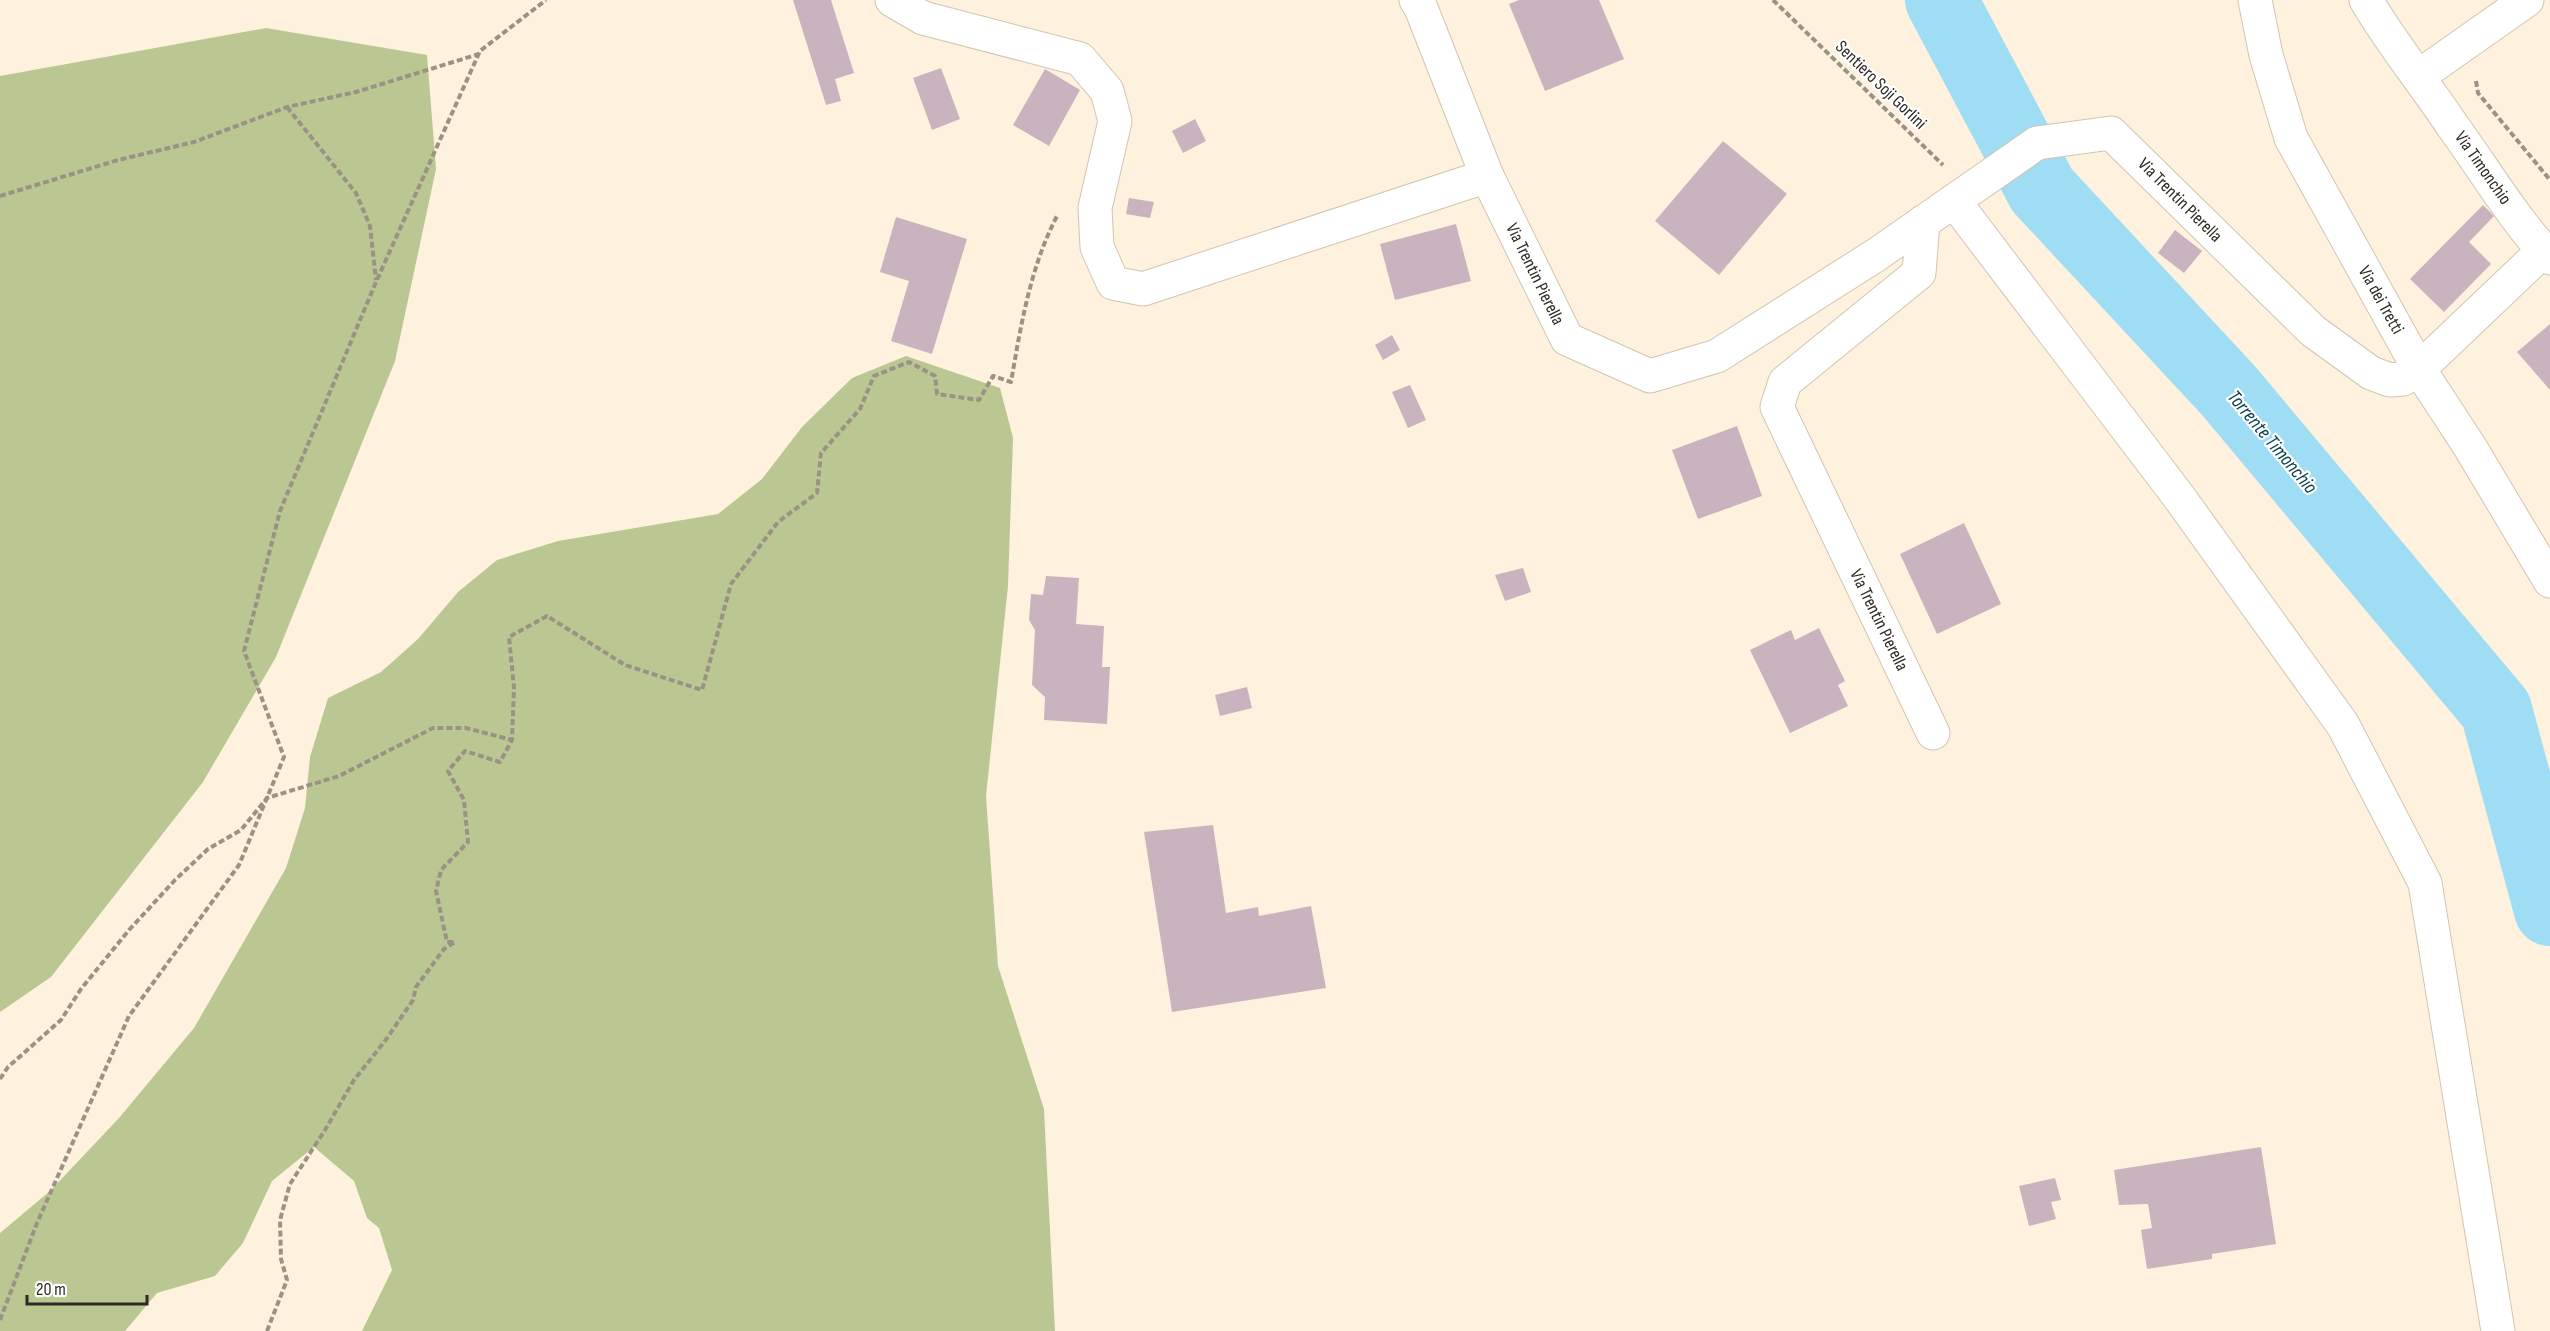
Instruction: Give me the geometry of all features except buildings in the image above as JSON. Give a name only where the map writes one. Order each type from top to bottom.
[{"type":"street","points":[[892,0],[923,18],[1080,59],[1107,91],[1115,122],[1095,208],[1097,247],[1113,283],[1143,289],[1487,176]]},
{"type":"street","name":"Via Trentin Pierella","points":[[1416,0],[1487,176],[1567,339],[1650,376],[1717,356],[1876,255],[2037,143],[2111,133],[2313,332],[2371,373],[2391,380],[2403,379],[2419,369]]},
{"type":"street","name":"Via dei Tretti","points":[[2255,0],[2266,55],[2291,138],[2419,369],[2470,447],[2550,581]]},
{"type":"street","name":"Via Timonchio","points":[[2366,0],[2388,36],[2419,76],[2519,220],[2547,254]]},
{"type":"street","points":[[2419,76],[2527,0]]},
{"type":"street","points":[[1968,191],[2179,497],[2343,725],[2425,883],[2498,1331]]},
{"type":"street","name":"Via Trentin Pierella","points":[[1923,222],[1919,273],[1785,382],[1777,407],[1933,733]]},
{"type":"street","points":[[2419,369],[2547,254]]},
{"type":"path","points":[[0,196],[118,160],[194,142],[286,107],[356,92],[479,54],[546,0]]},
{"type":"path","name":"Sentiero Soji Gorlini","points":[[1773,0],[1968,191]]},
{"type":"path","points":[[0,1320],[37,1223],[129,1016],[239,865],[284,757],[244,651],[280,511],[376,282],[479,54]]},
{"type":"path","points":[[2480,75],[2475,85],[2478,93],[2550,180]]},
{"type":"path","points":[[286,107],[356,193],[370,226],[376,282]]},
{"type":"path","points":[[267,1331],[286,1280],[281,1259],[280,1220],[290,1184],[326,1130],[354,1080],[385,1041],[413,1000],[416,987],[444,949],[455,942],[447,942],[436,891],[441,870],[468,842],[464,800],[448,771],[465,751],[500,762],[512,740],[514,688],[508,637],[546,616],[625,665],[702,690],[731,584],[778,522],[817,493],[821,453],[860,409],[874,376],[909,362],[935,376],[937,394],[979,400],[993,376],[1011,382],[1025,305],[1042,244],[1064,202],[1081,198],[1095,208]]},
{"type":"path","points":[[0,1079],[8,1067],[61,1020],[81,989],[129,930],[175,880],[208,849],[241,830],[267,798],[339,776],[433,728],[466,728],[512,740]]},
{"type":"green space","points":[[266,28],[427,55],[436,169],[395,361],[276,657],[203,782],[51,977],[0,1012],[0,76]]},
{"type":"green space","points":[[906,356],[1000,388],[1013,438],[1008,586],[986,796],[998,966],[1044,1109],[1055,1331],[362,1331],[392,1270],[379,1228],[367,1218],[354,1181],[314,1147],[272,1181],[243,1243],[215,1276],[157,1293],[125,1331],[0,1331],[0,1233],[50,1191],[119,1118],[194,1028],[286,868],[305,808],[310,757],[328,698],[381,672],[418,639],[458,592],[497,560],[558,541],[718,514],[762,479],[802,427],[852,378]]},
{"type":"waterway","name":"Torrente Timonchio","points":[[1941,0],[2042,190],[2228,390],[2496,710],[2550,910]]}]
